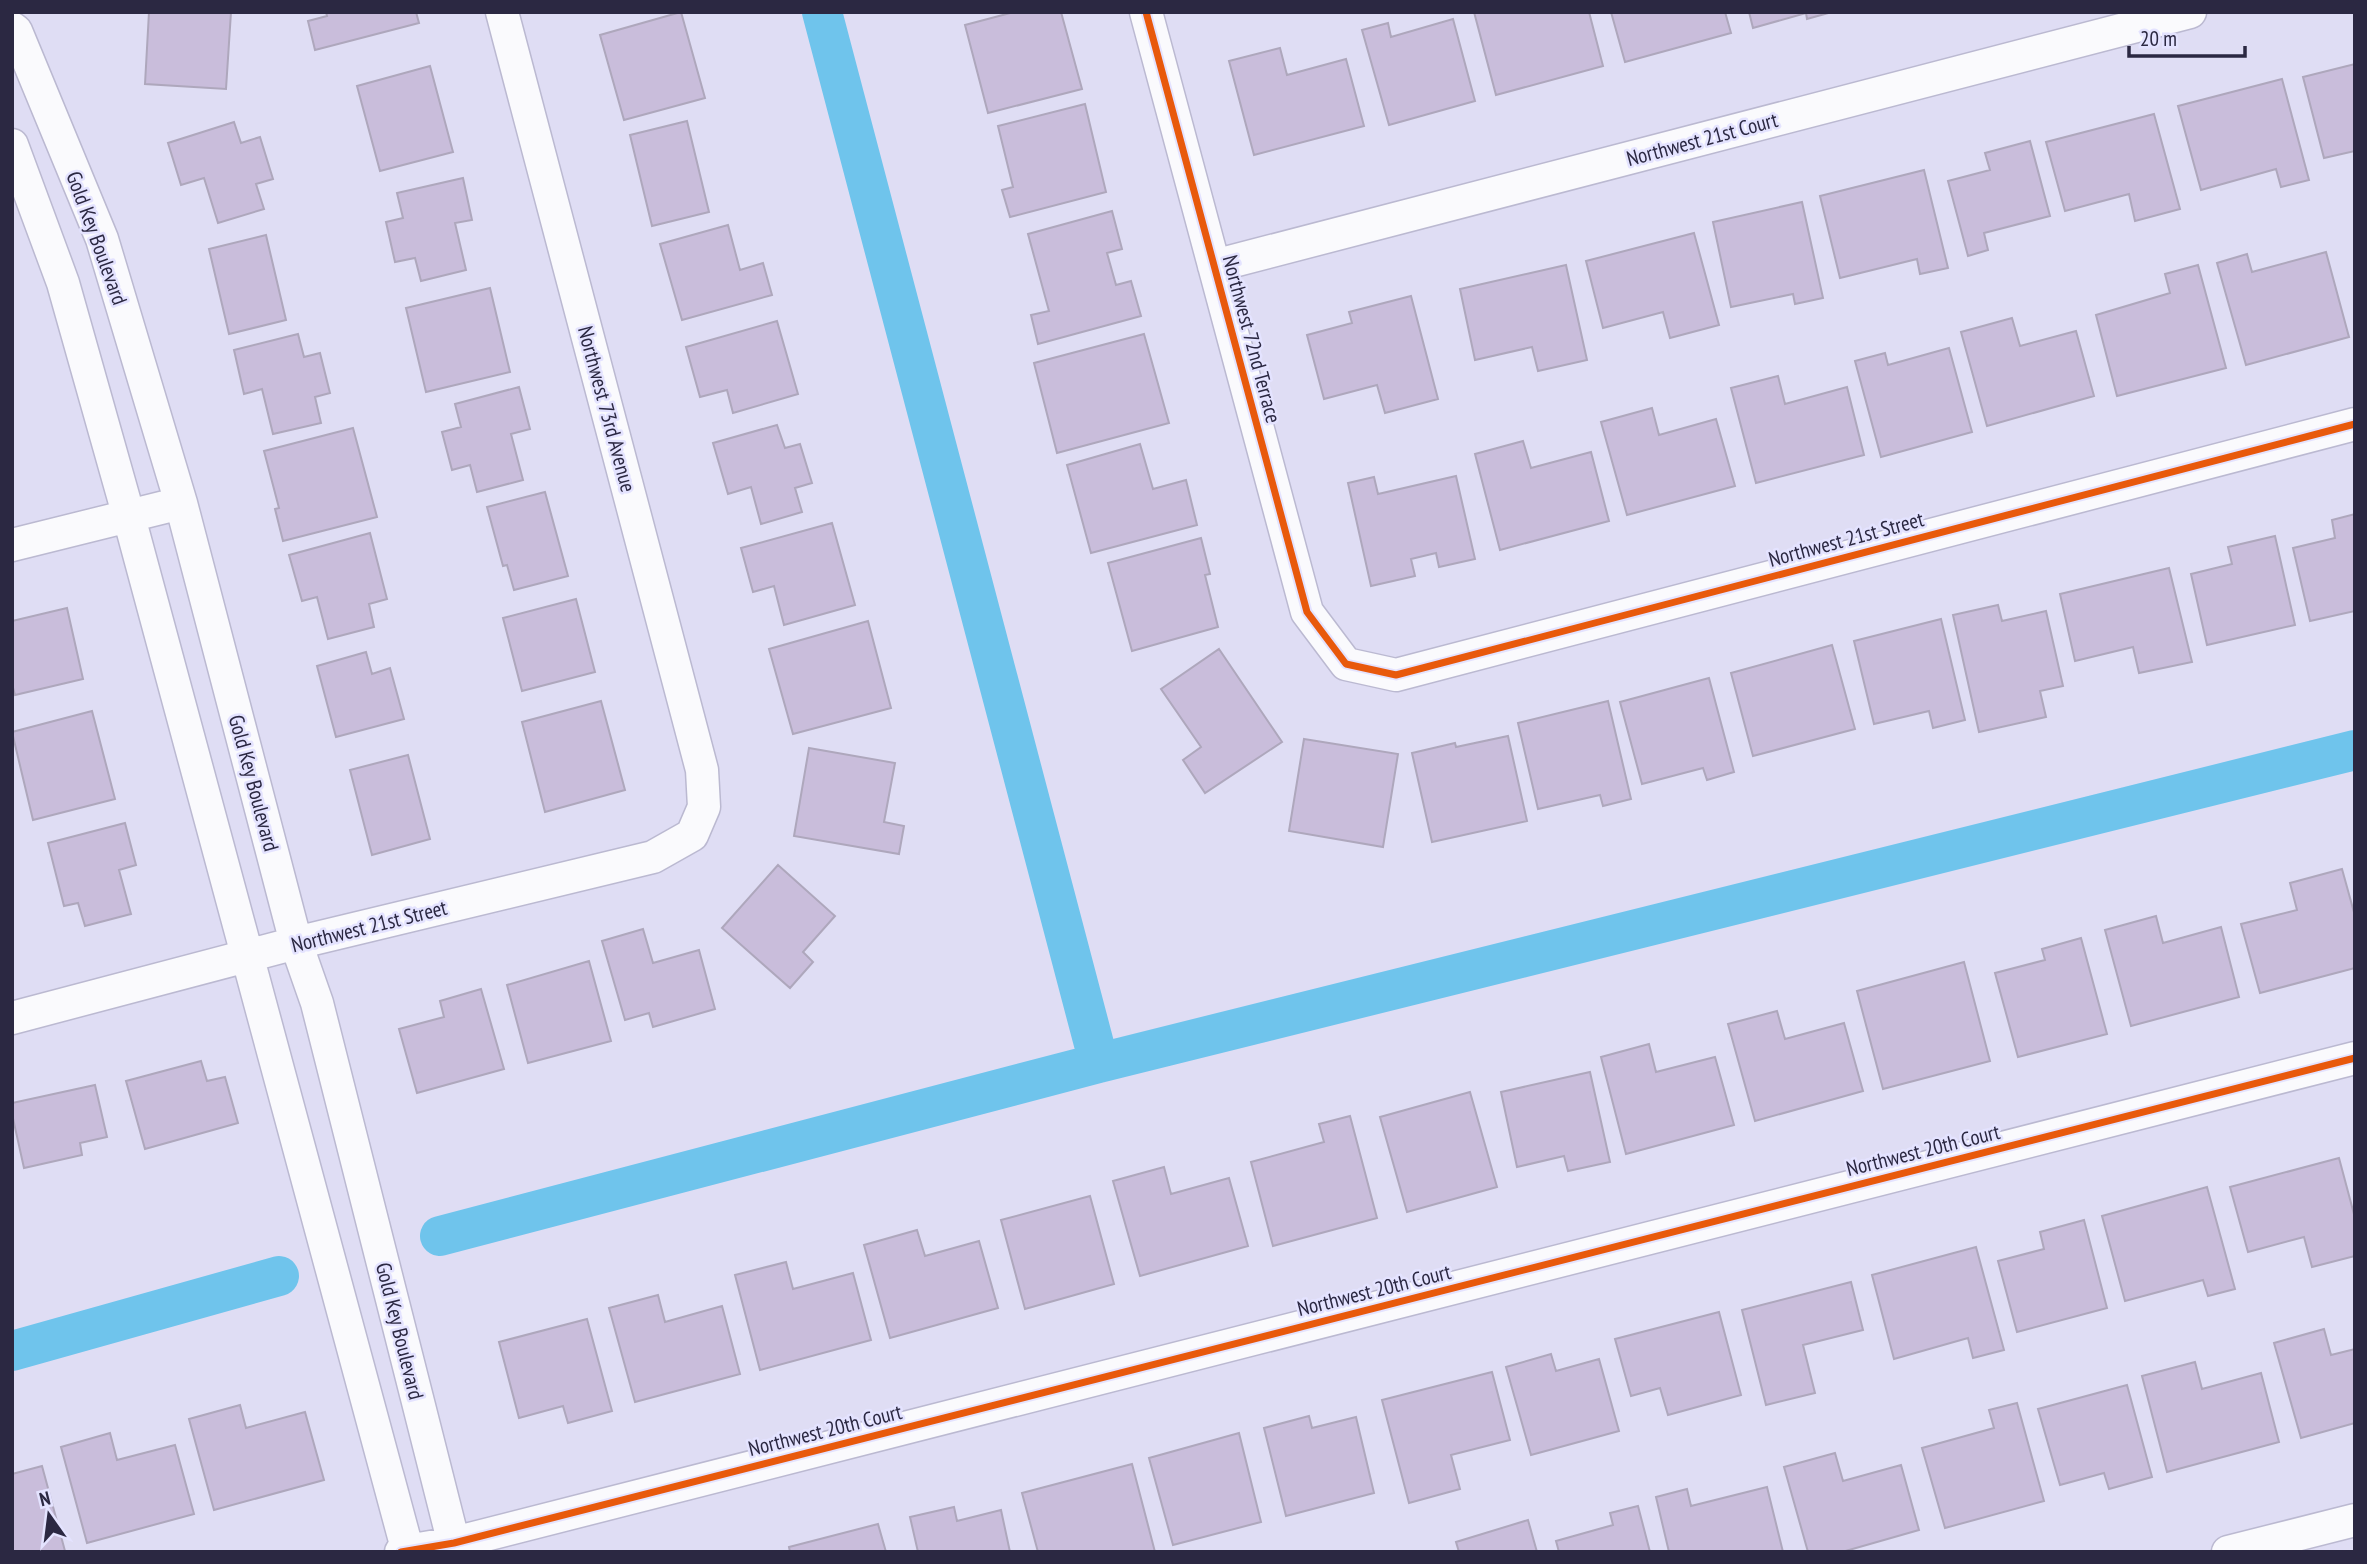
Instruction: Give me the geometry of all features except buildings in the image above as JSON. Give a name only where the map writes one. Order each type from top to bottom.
[{"type":"street","name":"Northwest 73rd Avenue","points":[[502,12],[702,770],[704,807]]},
{"type":"street","name":"Northwest 72nd Terrace","points":[[1146,12],[1307,612],[1346,664]]},
{"type":"street","name":"Northwest 21st Court","points":[[1214,266],[2190,12]]},
{"type":"street","name":"Gold Key Boulevard","points":[[12,28],[16,31],[102,239],[181,503],[296,943],[317,1003],[455,1547]]},
{"type":"street","points":[[12,145],[63,283],[129,517],[249,956],[406,1551]]},
{"type":"street","name":"Northwest 21st Street","points":[[1346,664],[1396,675],[2355,424]]},
{"type":"street","points":[[12,545],[181,503]]},
{"type":"street","name":"Northwest 21st Street","points":[[12,1018],[296,943],[653,857],[692,835],[704,807]]},
{"type":"street","name":"Northwest 20th Court","points":[[406,1551],[455,1547],[2355,1058]]},
{"type":"street","points":[[2228,1552],[2355,1520]]},
{"type":"waterway","points":[[822,12],[1099,1063]]},
{"type":"waterway","points":[[440,1236],[1099,1063],[2355,750]]},
{"type":"waterway","points":[[12,1351],[279,1276]]},
{"type":"cycle path","points":[[1146,12],[1307,612],[1346,664],[1396,675],[2355,424]]},
{"type":"cycle path","points":[[401,1552],[454,1543],[2355,1058]]}]
